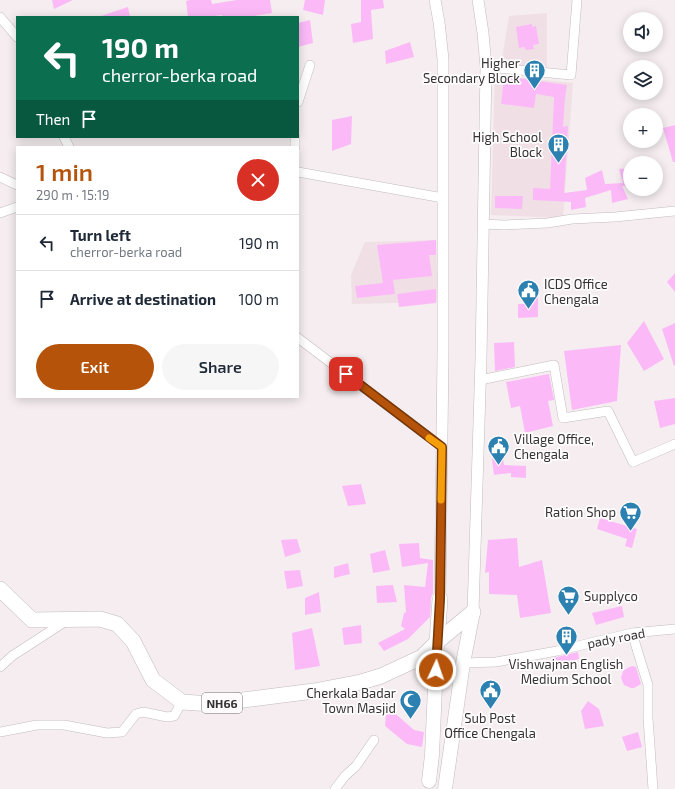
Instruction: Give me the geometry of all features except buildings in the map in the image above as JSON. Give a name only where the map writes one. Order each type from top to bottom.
[{"type":"highway","points":[[0,589],[32,620],[100,619],[117,624],[133,642],[153,680],[182,702]]},
{"type":"highway","points":[[438,642],[440,599]]},
{"type":"highway","name":"NH66","points":[[182,702],[212,704],[314,691],[361,682],[381,676],[422,657],[473,612]]},
{"type":"main road","points":[[445,789],[463,663],[473,612]]},
{"type":"main road","points":[[438,642],[432,755],[424,785],[441,789]]},
{"type":"street","points":[[436,0],[443,59],[440,599]]},
{"type":"street","points":[[473,612],[480,380],[486,67],[478,0]]},
{"type":"street","points":[[486,67],[571,75],[577,0]]},
{"type":"street","points":[[0,17],[16,36]]},
{"type":"street","points":[[299,99],[310,65]]},
{"type":"street","points":[[299,172],[443,198]]},
{"type":"street","points":[[0,177],[16,185]]},
{"type":"street","points":[[0,213],[16,207]]},
{"type":"street","points":[[483,224],[504,225],[548,223],[572,219],[615,217],[675,211]]},
{"type":"street","points":[[299,339],[442,447]]},
{"type":"street","points":[[480,380],[554,365],[563,418],[608,411],[633,462],[675,444]]},
{"type":"street","points":[[0,667],[12,656],[68,620]]},
{"type":"street","name":"pady road","points":[[463,663],[496,662],[542,654],[632,633],[675,629]]},
{"type":"street","points":[[632,633],[648,685],[648,718],[653,789]]},
{"type":"street","points":[[0,732],[37,725],[64,725],[107,733],[122,732],[136,714],[143,712],[167,717],[174,716],[182,702]]},
{"type":"street","points":[[335,789],[345,776],[356,766],[374,740]]},
{"type":"shaded area","points":[[547,13],[547,70],[501,65],[509,16]]},
{"type":"shaded area","points":[[495,75],[573,83],[563,218],[491,215]]},
{"type":"shaded area","points":[[436,240],[438,302],[352,304],[351,275],[365,242]]},
{"type":"slow traffic","points":[[429,438],[442,447],[441,500]]},
{"type":"place","name":"Higher Secondary Block","points":[[535,90]]},
{"type":"place","name":"High School Block","points":[[558,164]]},
{"type":"place","name":"ICDS Office Chengala","points":[[528,310]]},
{"type":"place","name":"Village Office, Chengala","points":[[498,466]]},
{"type":"place","name":"Ration Shop","points":[[631,532]]},
{"type":"place","name":"Supplyco","points":[[569,616]]},
{"type":"place","name":"Vishwajnan English Medium School","points":[[566,656]]},
{"type":"place","name":"Sub Post Office Chengala","points":[[490,710]]},
{"type":"place","name":"Cherkala Badar Town Masjid","points":[[411,720]]},
{"type":"route","points":[[346,374],[442,447],[440,599],[436,670]]}]
